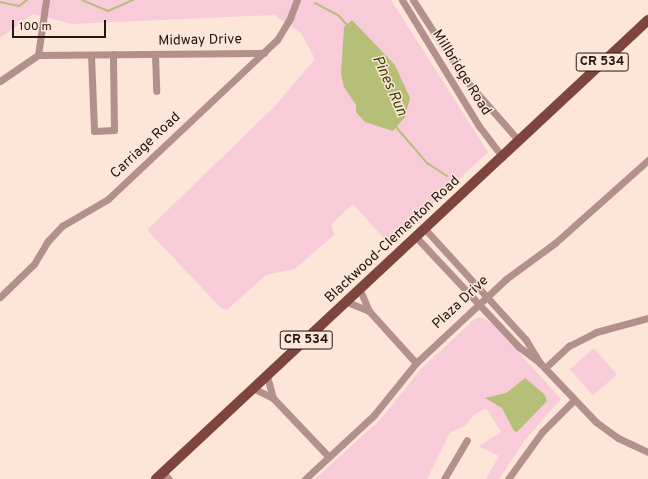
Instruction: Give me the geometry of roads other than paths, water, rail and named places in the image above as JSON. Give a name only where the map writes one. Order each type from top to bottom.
[{"type":"main road","name":"Blackwood-Clementon Road","points":[[162,477],[253,388],[348,302],[648,20]]},
{"type":"street","points":[[0,81],[38,55],[46,0]]},
{"type":"street","name":"Carriage Road","points":[[0,297],[34,264],[47,242],[62,226],[108,199],[277,40],[290,18],[297,0]]},
{"type":"street","name":"Millbridge Road","points":[[402,0],[479,126],[502,157]]},
{"type":"street","name":"Millbridge Road","points":[[413,0],[463,77],[519,141]]},
{"type":"street","name":"Midway Drive","points":[[38,55],[264,53]]},
{"type":"street","points":[[91,54],[94,131],[114,130],[113,54]]},
{"type":"street","points":[[155,54],[156,91]]},
{"type":"street","name":"Plaza Drive","points":[[305,479],[374,416],[416,363],[479,304],[517,270],[555,243],[648,160]]},
{"type":"street","points":[[425,229],[529,344],[542,366]]},
{"type":"street","points":[[416,237],[526,354],[542,366],[574,400],[607,431],[648,452]]},
{"type":"street","points":[[360,290],[368,311],[416,363]]},
{"type":"street","points":[[348,302],[368,311]]},
{"type":"street","points":[[542,366],[569,346],[596,332],[648,318]]},
{"type":"street","points":[[267,376],[273,398]]},
{"type":"street","points":[[253,388],[273,398],[329,457]]},
{"type":"street","points":[[508,479],[542,432],[574,400]]},
{"type":"street","points":[[444,479],[467,440]]},
{"type":"water","points":[[352,20],[395,65],[410,98],[405,117],[393,131],[365,122],[356,112],[356,105],[344,87],[341,74],[344,27]]},
{"type":"water","points":[[525,378],[544,394],[547,401],[517,432],[514,431],[502,408],[485,398],[506,393]]},
{"type":"waterway","name":"Pines Run","points":[[0,2],[19,6],[27,0]]},
{"type":"waterway","name":"Pines Run","points":[[82,0],[108,11],[133,0]]},
{"type":"waterway","name":"Pines Run","points":[[315,3],[339,16],[348,26]]},
{"type":"waterway","name":"Pines Run","points":[[396,127],[427,163],[447,176]]}]
